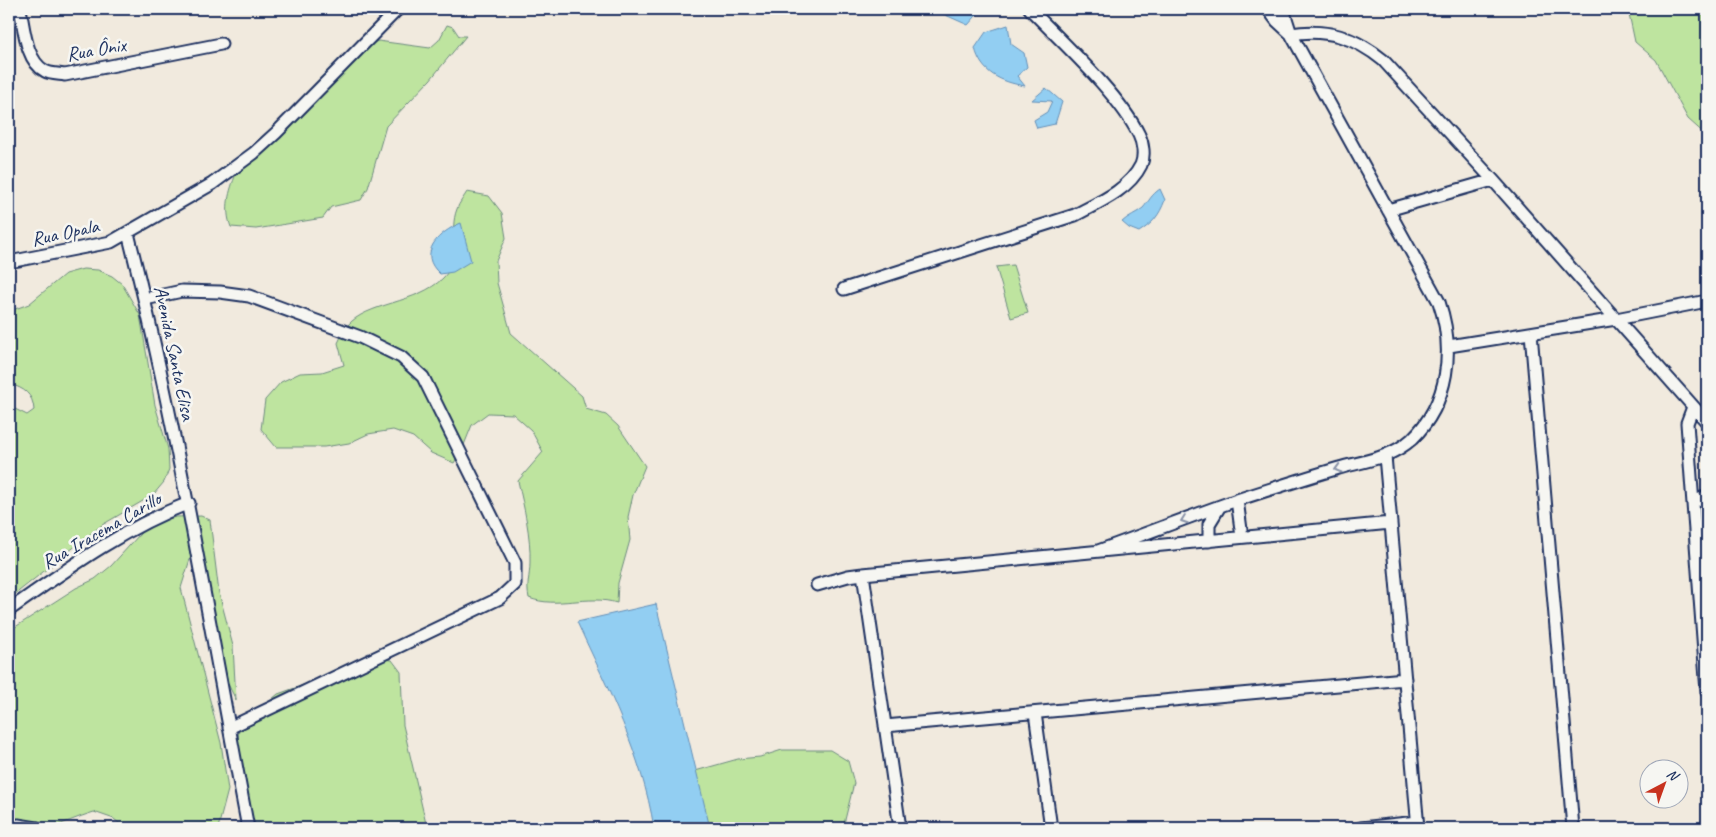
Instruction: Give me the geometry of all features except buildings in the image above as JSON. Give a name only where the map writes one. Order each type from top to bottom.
[{"type":"street","name":"Rua Ônix","points":[[20,9],[28,47],[35,62],[45,71],[65,75],[222,44]]},
{"type":"street","points":[[128,233],[212,184],[254,153],[398,9]]},
{"type":"street","points":[[844,289],[1075,215],[1110,197],[1135,173],[1141,164],[1143,152],[1140,137],[1132,123],[1110,93],[1030,9]]},
{"type":"street","points":[[1268,9],[1277,22],[1292,34],[1316,32],[1338,35],[1373,52],[1383,60],[1493,180],[1707,422]]},
{"type":"street","points":[[1098,551],[1237,500],[1338,468],[1385,456],[1410,440],[1429,417],[1446,376],[1448,346],[1444,316],[1439,302],[1292,34],[1283,9]]},
{"type":"street","points":[[1388,210],[1493,180]]},
{"type":"street","name":"Rua Opala","points":[[9,262],[111,242],[128,233]]},
{"type":"street","name":"Avenida Santa Elisa","points":[[128,233],[145,299],[188,503],[248,828]]},
{"type":"street","points":[[145,299],[182,291],[220,292],[249,296],[360,337],[401,357],[424,377],[515,564],[515,584],[500,598],[229,728]]},
{"type":"street","points":[[1448,346],[1616,319],[1707,301]]},
{"type":"street","points":[[1531,333],[1573,828]]},
{"type":"street","points":[[1693,406],[1687,423],[1707,692]]},
{"type":"street","points":[[1360,828],[1417,825],[1385,456]]},
{"type":"street","points":[[1693,502],[1707,496]]},
{"type":"street","points":[[1237,500],[1242,537]]},
{"type":"street","name":"Rua Iracema Carillo","points":[[9,610],[71,567],[154,516],[188,503]]},
{"type":"street","points":[[1209,540],[1209,524],[1220,506]]},
{"type":"street","points":[[817,585],[848,576],[864,574],[1391,523]]},
{"type":"street","points":[[864,574],[900,828]]},
{"type":"street","points":[[885,726],[1405,679]]},
{"type":"street","points":[[1035,713],[1050,828]]},
{"type":"street","points":[[9,826],[18,825],[37,828]]},
{"type":"green space","points":[[1628,9],[1707,9],[1707,136],[1688,119],[1656,60],[1635,42]]},
{"type":"green space","points":[[447,25],[453,27],[459,36],[466,36],[430,80],[386,126],[368,188],[361,200],[331,207],[323,218],[256,229],[231,227],[228,214],[228,200],[236,174],[368,45],[378,41],[430,48],[439,40]]},
{"type":"green space","points":[[467,192],[489,196],[502,213],[506,238],[496,261],[497,283],[511,333],[582,396],[586,409],[606,415],[618,426],[645,466],[633,495],[628,517],[630,540],[618,583],[617,603],[595,600],[550,602],[529,598],[529,542],[527,522],[518,481],[543,452],[531,430],[513,414],[488,413],[472,425],[454,463],[431,453],[413,437],[393,430],[368,434],[349,443],[324,447],[276,447],[261,429],[265,400],[281,382],[300,373],[322,372],[344,365],[338,343],[347,326],[356,318],[379,307],[420,293],[432,287],[443,278],[452,262],[454,226],[458,207]]},
{"type":"green space","points":[[1013,265],[1028,313],[1011,318],[996,267]]},
{"type":"green space","points":[[83,269],[98,270],[112,276],[122,284],[140,315],[155,405],[168,449],[169,469],[164,482],[153,495],[102,525],[9,599],[9,406],[27,415],[34,410],[32,400],[27,392],[9,384],[9,326],[15,309],[29,304],[65,274]]},
{"type":"green space","points":[[201,516],[210,520],[219,593],[233,646],[236,700],[228,684],[205,570],[196,551],[191,556],[181,588],[221,743],[228,790],[218,828],[125,828],[114,819],[94,812],[61,824],[43,828],[22,825],[9,820],[9,631],[76,588],[95,579],[111,566],[149,524],[176,517]]},
{"type":"green space","points":[[383,659],[392,660],[401,672],[403,725],[427,828],[248,828],[237,751],[239,727],[278,694],[365,663]]},
{"type":"green space","points":[[782,750],[830,750],[848,761],[854,783],[843,828],[675,828],[688,773],[738,759],[760,757]]},
{"type":"water","points":[[937,9],[982,9],[968,25],[941,13]]},
{"type":"water","points":[[1008,25],[1011,44],[1024,53],[1027,67],[1017,76],[1025,86],[1008,82],[993,75],[982,64],[975,48],[986,32]]},
{"type":"water","points":[[1046,88],[1062,102],[1055,124],[1037,128],[1034,120],[1047,112],[1052,101],[1032,100]]},
{"type":"water","points":[[1160,189],[1165,200],[1155,219],[1139,232],[1129,228],[1122,222],[1143,208]]},
{"type":"water","points":[[461,223],[471,261],[453,272],[440,274],[433,266],[430,251],[438,238]]},
{"type":"water","points":[[656,604],[710,828],[654,828],[649,801],[633,748],[612,697],[577,622]]}]
